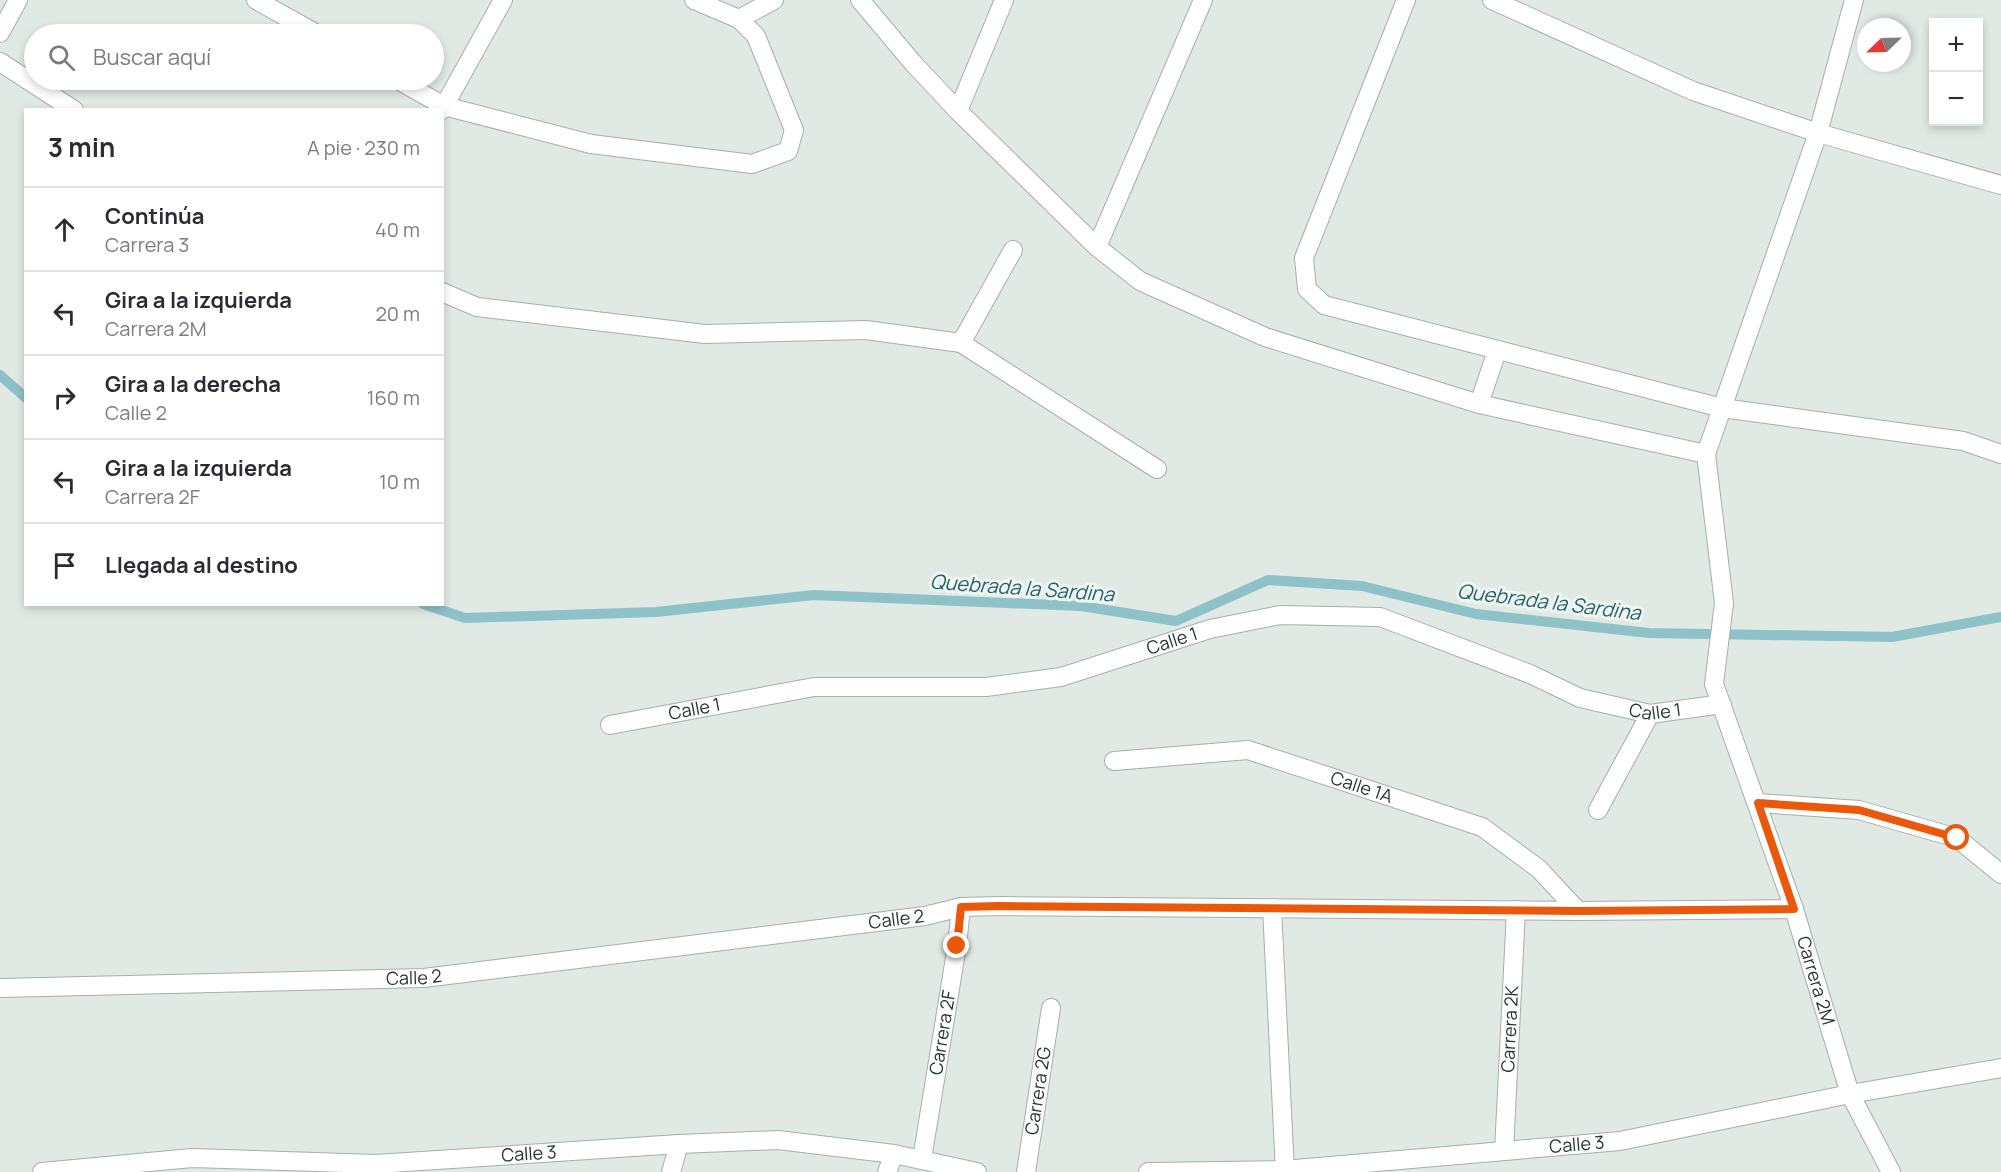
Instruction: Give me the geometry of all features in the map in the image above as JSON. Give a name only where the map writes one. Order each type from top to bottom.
[{"type":"street","points":[[0,33],[18,0]]},
{"type":"street","points":[[256,0],[299,24]]},
{"type":"street","points":[[414,90],[443,108],[503,0]]},
{"type":"street","points":[[444,108],[591,144],[752,164],[788,151],[794,130],[756,36],[739,19],[694,0]]},
{"type":"street","points":[[739,19],[774,0]]},
{"type":"street","points":[[860,0],[913,63],[958,111],[1097,247],[1140,280],[1265,337],[1479,404],[1707,454],[1818,133],[1854,0]]},
{"type":"street","points":[[958,111],[1004,0]]},
{"type":"street","points":[[1097,247],[1203,0]]},
{"type":"street","points":[[1406,0],[1304,258],[1307,289],[1324,305],[1722,408],[1963,441],[2001,454]]},
{"type":"street","points":[[1492,0],[1692,91],[1818,133],[2001,185]]},
{"type":"street","points":[[0,62],[24,78]]},
{"type":"street","points":[[43,90],[71,108]]},
{"type":"street","points":[[961,343],[1013,250]]},
{"type":"street","points":[[444,293],[477,307],[705,334],[866,330],[961,343],[1157,469]]},
{"type":"street","points":[[1479,404],[1497,351]]},
{"type":"street","name":"Carrera 2M","points":[[1707,454],[1724,603],[1714,684],[1794,909],[1850,1094],[1891,1172]]},
{"type":"street","name":"Calle 1","points":[[610,725],[814,687],[987,687],[1061,677],[1210,629],[1280,615],[1380,617],[1530,674],[1580,698],[1650,714],[1722,704]]},
{"type":"street","points":[[1598,810],[1650,714]]},
{"type":"street","name":"Calle 1A","points":[[1114,761],[1248,750],[1482,827],[1539,869],[1578,911]]},
{"type":"street","points":[[1758,803],[1859,810],[1957,838],[2001,874]]},
{"type":"street","name":"Calle 2","points":[[0,988],[424,978],[925,916],[961,907],[1578,911],[1794,909]]},
{"type":"street","name":"Carrera 2F","points":[[922,1159],[957,946],[961,907]]},
{"type":"street","points":[[1272,908],[1285,1171]]},
{"type":"street","name":"Carrera 2K","points":[[1504,1151],[1516,910]]},
{"type":"street","name":"Carrera 2G","points":[[1026,1172],[1051,1008]]},
{"type":"street","name":"Calle 3","points":[[1148,1172],[1285,1171],[1620,1141],[1850,1094],[2001,1068]]},
{"type":"street","name":"Calle 3","points":[[42,1172],[194,1165],[377,1168],[679,1144],[778,1140],[894,1154],[977,1172]]},
{"type":"street","points":[[671,1172],[679,1144]]},
{"type":"street","points":[[886,1172],[894,1154]]},
{"type":"waterway","name":"Quebrada la Sardina","points":[[0,375],[24,396]]},
{"type":"waterway","name":"Quebrada la Sardina","points":[[429,606],[465,618],[656,612],[814,595],[1081,606],[1176,621],[1268,580],[1362,586],[1476,614],[1649,633],[1892,637],[2001,617]]},
{"type":"route","points":[[957,946],[961,907],[1578,911],[1794,909],[1758,803],[1859,810],[1957,838]]}]
